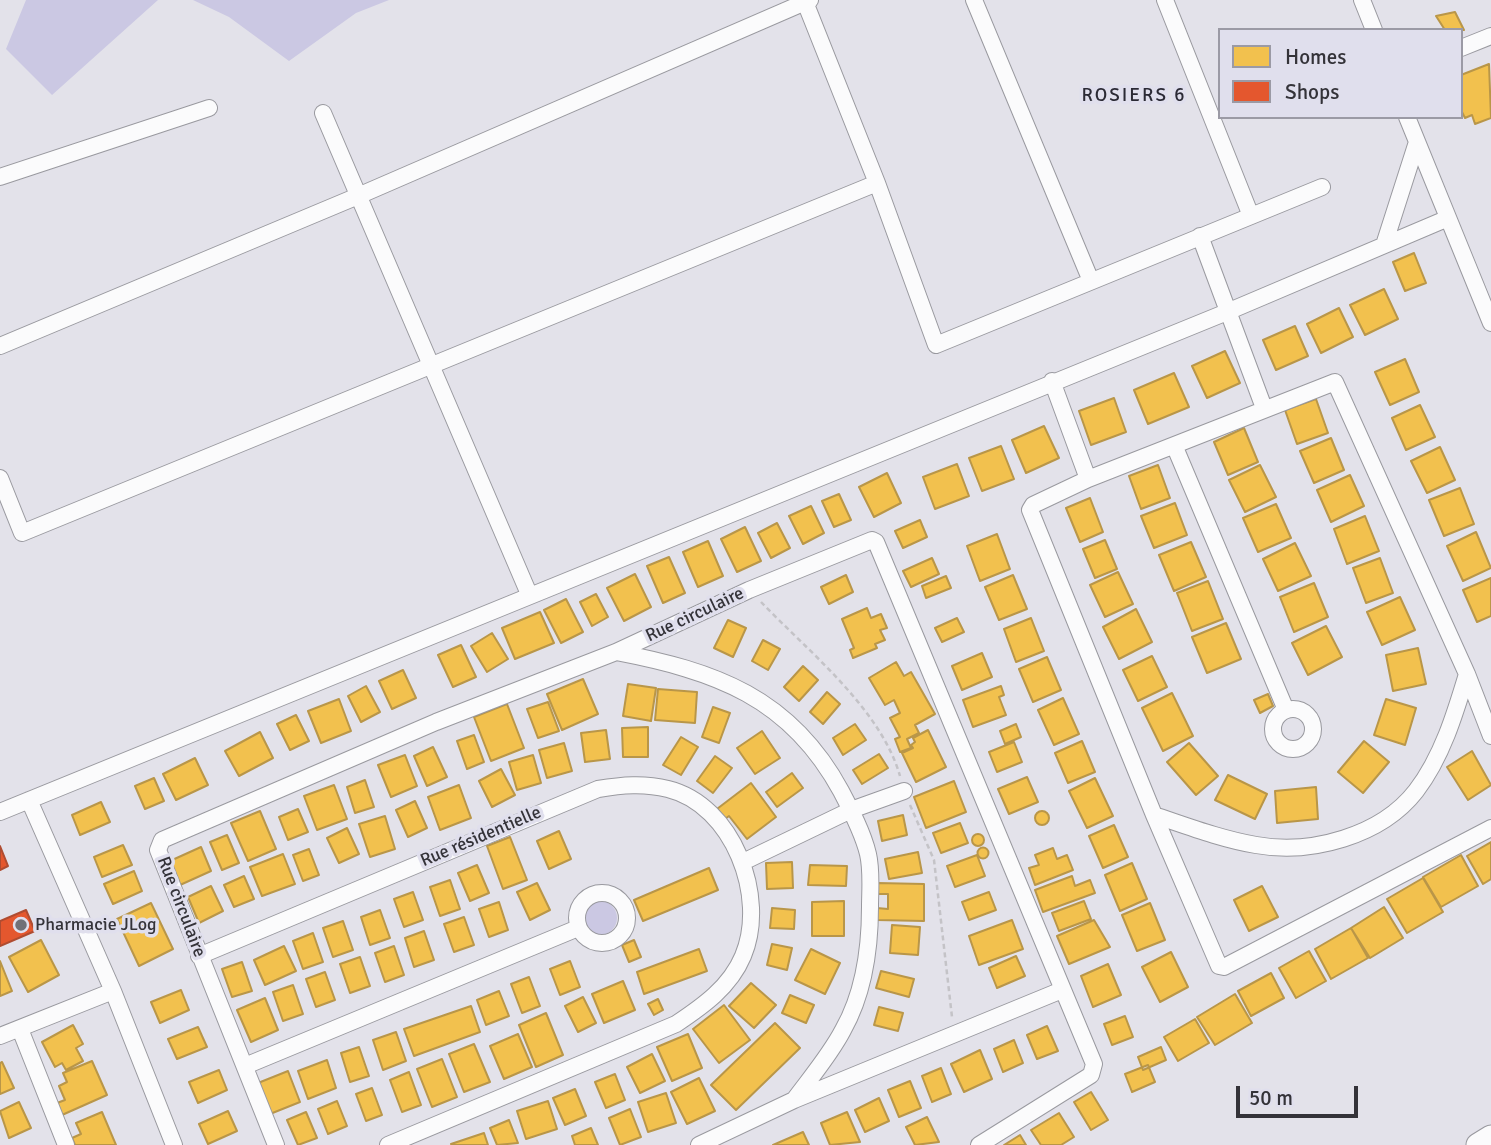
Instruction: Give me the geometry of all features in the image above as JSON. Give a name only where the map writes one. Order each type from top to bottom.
[{"type":"main road","points":[[1478,1145],[1491,1137]]},
{"type":"street","points":[[974,0],[1091,281]]},
{"type":"street","points":[[1165,0],[1251,216]]},
{"type":"street","points":[[1362,0],[1373,28]]},
{"type":"street","points":[[0,346],[358,197],[808,1],[936,345],[1322,187]]},
{"type":"street","points":[[1463,47],[1491,36]]},
{"type":"street","points":[[0,177],[209,108]]},
{"type":"street","points":[[323,113],[529,594]]},
{"type":"street","points":[[1408,119],[1491,323]]},
{"type":"street","points":[[1384,245],[1417,142]]},
{"type":"street","points":[[0,478],[22,533],[877,183]]},
{"type":"street","points":[[0,812],[529,594],[1227,312],[1447,219]]},
{"type":"street","points":[[1200,236],[1264,408]]},
{"type":"street","points":[[1052,381],[1088,479]]},
{"type":"street","points":[[1491,736],[1467,674],[1339,384],[1331,382],[1264,408],[1088,479],[1033,505],[1030,515],[1215,962],[1224,967],[1491,828]]},
{"type":"street","points":[[1174,445],[1286,710]]},
{"type":"street","name":"Rue circulaire","points":[[276,1145],[158,849],[167,835],[436,722],[616,652],[749,590],[867,541],[876,542],[1095,1071],[979,1145]]},
{"type":"street","points":[[616,652],[697,670],[763,703],[806,737],[827,765],[851,810],[868,855],[868,958],[858,998],[844,1030],[794,1100]]},
{"type":"street","points":[[1154,815],[1257,845],[1285,848],[1315,846],[1357,832],[1388,818],[1416,791],[1440,750],[1467,674]]},
{"type":"street","name":"Rue résidentielle","points":[[200,956],[579,796],[619,785],[668,789],[695,801],[726,835],[743,862]]},
{"type":"street","points":[[388,1145],[676,1024],[698,1010],[717,995],[743,956],[749,932],[750,894],[743,862],[851,810],[904,791]]},
{"type":"street","points":[[29,800],[113,991],[174,1145]]},
{"type":"street","points":[[245,1066],[578,928]]},
{"type":"street","points":[[699,1145],[794,1100],[1062,990]]},
{"type":"street","points":[[0,1036],[113,991]]},
{"type":"street","points":[[20,1029],[65,1145]]},
{"type":"shaded area","points":[[26,0],[158,0],[52,95],[6,49]]},
{"type":"shaded area","points":[[193,0],[389,0],[356,13],[289,61],[229,17]]},
{"type":"shaded area","points":[[600,901],[612,906],[617,918],[612,930],[600,935],[588,930],[583,918],[588,906]]},
{"type":"building: Homes","points":[[1455,12],[1463,28],[1444,28],[1436,16]]},
{"type":"building: Homes","points":[[1489,64],[1491,118],[1475,124],[1472,115],[1465,118],[1463,74]]},
{"type":"building: Homes","points":[[1414,253],[1426,283],[1405,291],[1393,262]]},
{"type":"building: Homes","points":[[1384,289],[1398,319],[1365,335],[1350,305]]},
{"type":"building: Homes","points":[[1339,308],[1353,337],[1321,353],[1307,324]]},
{"type":"building: Homes","points":[[1295,326],[1308,356],[1276,370],[1263,340]]},
{"type":"building: Homes","points":[[1225,351],[1240,383],[1207,398],[1192,366]]},
{"type":"building: Homes","points":[[1405,359],[1419,392],[1390,405],[1375,372]]},
{"type":"building: Homes","points":[[1174,373],[1189,407],[1148,424],[1134,390]]},
{"type":"building: Homes","points":[[1114,398],[1126,432],[1091,445],[1079,411]]},
{"type":"building: Homes","points":[[1316,399],[1328,433],[1297,444],[1285,410]]},
{"type":"building: Homes","points":[[1420,405],[1435,437],[1406,450],[1392,418]]},
{"type":"building: Homes","points":[[1044,426],[1059,458],[1026,473],[1012,440]]},
{"type":"building: Homes","points":[[1244,428],[1258,462],[1228,475],[1214,442]]},
{"type":"building: Homes","points":[[1331,438],[1344,470],[1314,483],[1300,451]]},
{"type":"building: Homes","points":[[1001,446],[1014,479],[982,491],[969,458]]},
{"type":"building: Homes","points":[[1440,447],[1455,480],[1427,493],[1411,461]]},
{"type":"building: Homes","points":[[957,464],[969,496],[935,509],[923,477]]},
{"type":"building: Homes","points":[[1158,465],[1170,498],[1141,509],[1129,476]]},
{"type":"building: Homes","points":[[1260,465],[1276,497],[1245,512],[1229,480]]},
{"type":"building: Homes","points":[[887,473],[901,503],[874,517],[859,487]]},
{"type":"building: Homes","points":[[1350,475],[1364,506],[1331,522],[1317,490]]},
{"type":"building: Homes","points":[[1460,488],[1474,524],[1444,536],[1429,500]]},
{"type":"building: Homes","points":[[839,494],[851,520],[834,527],[822,501]]},
{"type":"building: Homes","points":[[1090,498],[1103,532],[1080,542],[1066,508]]},
{"type":"building: Homes","points":[[1175,503],[1187,535],[1154,548],[1141,516]]},
{"type":"building: Homes","points":[[1276,504],[1291,538],[1258,552],[1243,518]]},
{"type":"building: Homes","points":[[811,506],[824,533],[803,544],[789,516]]},
{"type":"building: Homes","points":[[1365,516],[1379,551],[1347,564],[1334,529]]},
{"type":"building: Homes","points":[[920,520],[927,537],[903,548],[895,531]]},
{"type":"building: Homes","points":[[777,523],[790,548],[771,558],[758,533]]},
{"type":"building: Homes","points":[[745,527],[761,561],[737,572],[721,539]]},
{"type":"building: Homes","points":[[1476,532],[1491,568],[1463,581],[1447,546]]},
{"type":"building: Homes","points":[[997,534],[1010,569],[980,581],[967,546]]},
{"type":"building: Homes","points":[[1105,540],[1117,569],[1095,578],[1083,549]]},
{"type":"building: Homes","points":[[708,541],[723,576],[698,587],[683,552]]},
{"type":"building: Homes","points":[[1191,542],[1206,577],[1174,591],[1159,555]]},
{"type":"building: Homes","points":[[1295,543],[1311,576],[1278,591],[1263,559]]},
{"type":"building: Homes","points":[[669,557],[685,593],[663,603],[647,566]]},
{"type":"building: Homes","points":[[932,558],[939,574],[911,587],[903,571]]},
{"type":"building: Homes","points":[[1380,558],[1393,593],[1366,603],[1353,568]]},
{"type":"building: Homes","points":[[1118,572],[1133,604],[1105,617],[1090,585]]},
{"type":"building: Homes","points":[[635,574],[651,607],[624,621],[607,588]]},
{"type":"building: Homes","points":[[846,575],[853,592],[829,604],[821,587]]},
{"type":"building: Homes","points":[[1013,575],[1027,609],[999,620],[985,587]]},
{"type":"building: Homes","points":[[946,576],[951,588],[926,598],[922,586]]},
{"type":"building: Homes","points":[[1491,578],[1491,616],[1477,622],[1463,590]]},
{"type":"building: Homes","points":[[1208,581],[1223,619],[1192,631],[1177,593]]},
{"type":"building: Homes","points":[[1314,583],[1328,617],[1294,632],[1280,597]]},
{"type":"building: Homes","points":[[596,594],[608,617],[592,626],[580,602]]},
{"type":"building: Homes","points":[[1400,597],[1415,630],[1382,645],[1367,612]]},
{"type":"building: Homes","points":[[566,599],[583,632],[561,643],[544,610]]},
{"type":"building: Homes","points":[[867,608],[871,618],[881,614],[887,628],[880,630],[885,640],[875,644],[877,648],[853,658],[850,650],[854,648],[842,619]]},
{"type":"building: Homes","points":[[1136,609],[1152,642],[1119,659],[1103,627]]},
{"type":"building: Homes","points":[[540,612],[554,643],[515,659],[502,628]]},
{"type":"building: Homes","points":[[957,618],[964,632],[942,642],[935,628]]},
{"type":"building: Homes","points":[[1031,618],[1044,651],[1016,662],[1004,629]]},
{"type":"building: Homes","points":[[728,620],[746,628],[733,657],[714,648]]},
{"type":"building: Homes","points":[[1226,623],[1241,659],[1207,673],[1192,637]]},
{"type":"building: Homes","points":[[1326,626],[1342,657],[1308,675],[1292,643]]},
{"type":"building: Homes","points":[[492,633],[508,659],[487,672],[471,646]]},
{"type":"building: Homes","points":[[763,640],[780,649],[768,670],[752,661]]},
{"type":"building: Homes","points":[[461,645],[476,677],[453,687],[438,655]]},
{"type":"building: Homes","points":[[1418,648],[1426,684],[1393,691],[1386,655]]},
{"type":"building: Homes","points":[[982,653],[992,677],[962,690],[952,666]]},
{"type":"building: Homes","points":[[1152,656],[1167,687],[1138,701],[1123,670]]},
{"type":"building: Homes","points":[[1047,657],[1061,690],[1033,702],[1019,669]]},
{"type":"building: Homes","points":[[896,662],[904,676],[911,672],[935,714],[915,725],[919,733],[907,739],[911,748],[900,752],[895,739],[900,737],[890,718],[900,713],[894,700],[885,705],[869,678]]},
{"type":"building: Homes","points":[[803,666],[818,680],[799,701],[784,687]]},
{"type":"building: Homes","points":[[403,670],[416,698],[392,709],[379,681]]},
{"type":"building: Homes","points":[[583,679],[598,714],[562,730],[547,694]]},
{"type":"building: Homes","points":[[628,684],[656,688],[651,721],[623,716]]},
{"type":"building: Homes","points":[[366,686],[380,712],[361,722],[348,696]]},
{"type":"building: Homes","points":[[1001,686],[1004,695],[999,697],[1006,715],[973,727],[963,700]]},
{"type":"building: Homes","points":[[658,689],[697,692],[695,723],[655,720]]},
{"type":"building: Homes","points":[[827,692],[840,704],[823,724],[810,712]]},
{"type":"building: Homes","points":[[1172,693],[1193,736],[1163,751],[1142,708]]},
{"type":"building: Homes","points":[[1268,694],[1273,706],[1260,713],[1254,700]]},
{"type":"building: Homes","points":[[1063,698],[1079,734],[1054,745],[1038,710]]},
{"type":"building: Homes","points":[[339,699],[351,731],[321,743],[308,711]]},
{"type":"building: Homes","points":[[1386,699],[1416,708],[1405,745],[1374,735]]},
{"type":"building: Homes","points":[[548,702],[559,731],[538,738],[527,709]]},
{"type":"building: Homes","points":[[507,704],[524,748],[491,761],[474,717]]},
{"type":"building: Homes","points":[[713,707],[730,713],[719,743],[702,737]]},
{"type":"building: Homes","points":[[296,715],[309,741],[290,750],[277,724]]},
{"type":"building: Homes","points":[[855,724],[866,740],[843,755],[833,738]]},
{"type":"building: Homes","points":[[1016,724],[1021,737],[1005,744],[1000,731]]},
{"type":"building: Homes","points":[[648,727],[648,757],[623,757],[622,728]]},
{"type":"building: Homes","points":[[606,730],[610,759],[585,762],[581,733]]},
{"type":"building: Homes","points":[[928,730],[946,767],[916,782],[902,753],[913,748],[913,738]]},
{"type":"building: Homes","points":[[762,731],[780,758],[755,774],[737,748]]},
{"type":"building: Homes","points":[[260,732],[273,758],[239,776],[225,751]]},
{"type":"building: Homes","points":[[474,735],[484,762],[467,769],[457,741]]},
{"type":"building: Homes","points":[[681,737],[698,747],[681,775],[663,765]]},
{"type":"building: Homes","points":[[1082,741],[1095,772],[1068,783],[1055,753]]},
{"type":"building: Homes","points":[[1364,741],[1389,762],[1363,793],[1338,772]]},
{"type":"building: Homes","points":[[1014,742],[1022,762],[997,772],[989,752]]},
{"type":"building: Homes","points":[[564,743],[572,771],[547,778],[539,750]]},
{"type":"building: Homes","points":[[1189,743],[1218,776],[1196,795],[1167,762]]},
{"type":"building: Homes","points":[[433,747],[447,777],[427,786],[414,756]]},
{"type":"building: Homes","points":[[1472,751],[1491,785],[1468,800],[1447,767]]},
{"type":"building: Homes","points":[[879,754],[888,768],[862,784],[853,770]]},
{"type":"building: Homes","points":[[405,755],[417,786],[391,797],[378,765]]},
{"type":"building: Homes","points":[[533,755],[541,783],[517,790],[509,762]]},
{"type":"building: Homes","points":[[715,756],[732,768],[713,793],[697,781]]},
{"type":"building: Homes","points":[[195,758],[208,785],[176,800],[163,774]]},
{"type":"building: Homes","points":[[501,769],[515,795],[492,807],[479,781]]},
{"type":"building: Homes","points":[[792,773],[803,788],[777,807],[766,792]]},
{"type":"building: Homes","points":[[1228,775],[1267,794],[1255,819],[1215,800]]},
{"type":"building: Homes","points":[[1027,777],[1038,802],[1009,814],[998,789]]},
{"type":"building: Homes","points":[[154,778],[164,801],[145,809],[135,786]]},
{"type":"building: Homes","points":[[1095,778],[1113,816],[1087,828],[1069,791]]},
{"type":"building: Homes","points":[[365,780],[374,807],[355,813],[347,787]]},
{"type":"building: Homes","points":[[954,781],[966,812],[926,828],[914,797]]},
{"type":"building: Homes","points":[[751,783],[776,817],[747,839],[729,816],[721,822],[713,812]]},
{"type":"building: Homes","points":[[334,785],[347,819],[317,830],[304,796]]},
{"type":"building: Homes","points":[[459,785],[471,818],[440,830],[428,797]]},
{"type":"building: Homes","points":[[1316,787],[1318,819],[1277,823],[1275,791]]},
{"type":"building: Homes","points":[[415,801],[427,828],[408,837],[396,810]]},
{"type":"building: Homes","points":[[101,802],[110,822],[80,835],[72,815]]},
{"type":"building: Homes","points":[[298,809],[308,832],[288,840],[279,817]]},
{"type":"building: Homes","points":[[260,811],[276,849],[248,861],[231,823]]},
{"type":"building: Homes","points":[[1042,811],[1047,813],[1047,823],[1042,825],[1037,823],[1035,818],[1037,813]]},
{"type":"building: Homes","points":[[903,815],[907,835],[882,841],[878,821]]},
{"type":"building: Homes","points":[[385,816],[395,849],[370,857],[359,824]]},
{"type":"building: Homes","points":[[960,823],[968,843],[941,853],[933,833]]},
{"type":"building: Homes","points":[[1114,825],[1128,857],[1103,868],[1089,836]]},
{"type":"building: Homes","points":[[347,828],[359,854],[339,863],[327,838]]},
{"type":"building: Homes","points":[[559,831],[571,859],[549,869],[537,841]]},
{"type":"building: Homes","points":[[978,834],[984,840],[978,846],[972,840]]},
{"type":"building: Homes","points":[[227,835],[239,863],[222,870],[210,842]]},
{"type":"building: Homes","points":[[510,837],[527,880],[503,889],[487,846]]},
{"type":"building: Homes","points":[[1491,842],[1491,879],[1483,884],[1467,856]]},
{"type":"building: Homes","points":[[123,845],[132,865],[102,877],[94,857]]},
{"type":"building: Homes","points":[[201,847],[211,871],[180,885],[170,861]]},
{"type":"building: Homes","points":[[983,848],[987,849],[987,857],[983,858],[979,857],[978,853],[979,849]]},
{"type":"building: Homes","points":[[1053,848],[1057,859],[1067,855],[1073,870],[1035,885],[1029,868],[1039,865],[1035,855]]},
{"type":"building: Homes","points":[[309,849],[319,875],[303,881],[293,855]]},
{"type":"building: Homes","points":[[918,852],[922,873],[889,879],[885,859]]},
{"type":"building: Homes","points":[[283,854],[295,884],[262,896],[250,867]]},
{"type":"building: Homes","points":[[977,855],[985,876],[955,887],[947,866]]},
{"type":"building: Homes","points":[[1461,855],[1478,886],[1441,907],[1423,877]]},
{"type":"building: Homes","points":[[792,862],[793,888],[767,889],[766,863]]},
{"type":"building: Homes","points":[[1132,863],[1147,899],[1120,911],[1105,875]]},
{"type":"building: Homes","points":[[477,865],[489,893],[470,901],[458,873]]},
{"type":"building: Homes","points":[[810,865],[847,866],[846,886],[808,885]]},
{"type":"building: Homes","points":[[709,868],[718,890],[643,921],[634,900]]},
{"type":"building: Homes","points":[[134,871],[142,891],[113,904],[104,884]]},
{"type":"building: Homes","points":[[244,876],[254,899],[234,907],[224,885]]},
{"type":"building: Homes","points":[[1072,876],[1075,886],[1090,880],[1095,893],[1043,912],[1035,890]]},
{"type":"building: Homes","points":[[1423,878],[1443,912],[1407,933],[1387,899]]},
{"type":"building: Homes","points":[[450,880],[460,909],[440,916],[430,887]]},
{"type":"building: Homes","points":[[537,883],[550,910],[530,920],[517,892]]},
{"type":"building: Homes","points":[[877,883],[924,884],[924,921],[877,920],[877,908],[888,909],[888,894],[877,894]]},
{"type":"building: Homes","points":[[211,886],[223,911],[199,923],[188,897]]},
{"type":"building: Homes","points":[[1262,886],[1278,917],[1249,931],[1234,900]]},
{"type":"building: Homes","points":[[413,892],[423,920],[404,927],[394,899]]},
{"type":"building: Homes","points":[[989,892],[996,910],[969,920],[962,902]]},
{"type":"building: Homes","points":[[844,901],[844,936],[812,936],[812,902]]},
{"type":"building: Homes","points":[[1084,901],[1091,919],[1059,931],[1052,913]]},
{"type":"building: Homes","points":[[499,902],[508,930],[489,937],[479,909]]},
{"type":"building: Homes","points":[[151,903],[173,949],[139,966],[117,919]]},
{"type":"building: Homes","points":[[1150,903],[1165,940],[1137,951],[1122,915]]},
{"type":"building: Homes","points":[[1384,907],[1403,938],[1370,958],[1351,928]]},
{"type":"building: Homes","points":[[772,908],[795,910],[794,929],[770,928]]},
{"type":"building: Homes","points":[[380,910],[390,938],[370,945],[361,917]]},
{"type":"building: Homes","points":[[464,917],[474,945],[454,952],[444,924]]},
{"type":"building: Homes","points":[[1012,920],[1023,949],[979,965],[969,936]]},
{"type":"building: Homes","points":[[1094,920],[1110,947],[1069,964],[1057,936]]},
{"type":"building: Homes","points":[[343,921],[353,950],[333,957],[323,928]]},
{"type":"building: Homes","points":[[892,925],[920,927],[918,955],[890,953]]},
{"type":"building: Homes","points":[[1351,928],[1368,958],[1331,979],[1315,949]]},
{"type":"building: Homes","points":[[424,931],[434,960],[414,967],[405,938]]},
{"type":"building: Homes","points":[[313,933],[323,962],[303,969],[293,941]]},
{"type":"building: Homes","points":[[41,940],[59,975],[28,992],[9,957]]},
{"type":"building: Homes","points":[[634,940],[641,957],[629,962],[622,945]]},
{"type":"building: Homes","points":[[772,944],[792,948],[787,970],[767,965]]},
{"type":"building: Homes","points":[[284,946],[296,971],[265,985],[254,960]]},
{"type":"building: Homes","points":[[394,946],[404,975],[385,982],[375,953]]},
{"type":"building: Homes","points":[[699,949],[707,971],[644,994],[637,972]]},
{"type":"building: Homes","points":[[811,949],[840,963],[825,994],[795,980]]},
{"type":"building: Homes","points":[[1309,951],[1326,981],[1296,998],[1279,968]]},
{"type":"building: Homes","points":[[1171,952],[1188,987],[1160,1002],[1142,967]]},
{"type":"building: Homes","points":[[1016,956],[1025,976],[997,988],[989,968]]},
{"type":"building: Homes","points":[[360,957],[370,986],[350,993],[340,964]]},
{"type":"building: Homes","points":[[0,961],[12,991],[0,996]]},
{"type":"building: Homes","points":[[570,961],[580,987],[560,995],[550,969]]},
{"type":"building: Homes","points":[[242,962],[252,991],[232,997],[222,969]]},
{"type":"building: Homes","points":[[1108,964],[1121,995],[1093,1007],[1081,976]]},
{"type":"building: Homes","points":[[881,971],[914,979],[909,997],[876,988]]},
{"type":"building: Homes","points":[[325,972],[335,1000],[316,1007],[306,979]]},
{"type":"building: Homes","points":[[1271,973],[1284,998],[1251,1016],[1238,991]]},
{"type":"building: Homes","points":[[529,977],[540,1006],[522,1013],[511,984]]},
{"type":"building: Homes","points":[[623,981],[635,1010],[604,1023],[592,994]]},
{"type":"building: Homes","points":[[751,983],[776,1005],[754,1028],[729,1006]]},
{"type":"building: Homes","points":[[293,985],[303,1014],[283,1021],[273,992]]},
{"type":"building: Homes","points":[[181,990],[189,1010],[160,1023],[151,1002]]},
{"type":"building: Homes","points":[[499,991],[509,1016],[486,1025],[477,1000]]},
{"type":"building: Homes","points":[[1235,994],[1252,1023],[1215,1045],[1197,1017]]},
{"type":"building: Homes","points":[[790,995],[814,1005],[806,1023],[782,1013]]},
{"type":"building: Homes","points":[[583,997],[596,1023],[578,1032],[565,1006]]},
{"type":"building: Homes","points":[[265,998],[278,1030],[251,1042],[237,1010]]},
{"type":"building: Homes","points":[[658,999],[663,1010],[654,1015],[648,1004]]},
{"type":"building: Homes","points":[[724,1005],[750,1040],[719,1063],[693,1029]]},
{"type":"building: Homes","points":[[471,1006],[480,1032],[414,1056],[404,1029]]},
{"type":"building: Homes","points":[[879,1007],[903,1013],[898,1031],[874,1025]]},
{"type":"building: Homes","points":[[546,1013],[563,1055],[536,1067],[519,1025]]},
{"type":"building: Homes","points":[[1125,1016],[1133,1037],[1112,1045],[1104,1024]]},
{"type":"building: Homes","points":[[1195,1019],[1209,1043],[1178,1061],[1164,1037]]},
{"type":"building: Homes","points":[[775,1023],[800,1048],[736,1110],[711,1085]]},
{"type":"building: Homes","points":[[73,1025],[83,1044],[76,1048],[83,1061],[66,1070],[62,1063],[55,1067],[42,1042]]},
{"type":"building: Homes","points":[[1047,1026],[1058,1051],[1037,1059],[1027,1035]]},
{"type":"building: Homes","points":[[198,1027],[207,1047],[177,1059],[168,1039]]},
{"type":"building: Homes","points":[[396,1032],[406,1061],[383,1070],[373,1040]]},
{"type":"building: Homes","points":[[518,1034],[532,1067],[504,1079],[490,1046]]},
{"type":"building: Homes","points":[[688,1034],[702,1068],[672,1081],[657,1047]]},
{"type":"building: Homes","points":[[1014,1040],[1023,1063],[1003,1072],[994,1049]]},
{"type":"building: Homes","points":[[474,1044],[490,1082],[464,1092],[449,1054]]},
{"type":"building: Homes","points":[[359,1047],[369,1076],[350,1082],[341,1053]]},
{"type":"building: Homes","points":[[1161,1047],[1166,1060],[1143,1070],[1138,1057]]},
{"type":"building: Homes","points":[[980,1050],[992,1079],[964,1092],[951,1064]]},
{"type":"building: Homes","points":[[652,1054],[665,1081],[640,1093],[627,1067]]},
{"type":"building: Homes","points":[[442,1059],[457,1097],[432,1107],[417,1069]]},
{"type":"building: Homes","points":[[327,1060],[336,1088],[308,1099],[298,1071]]},
{"type":"building: Homes","points":[[92,1061],[107,1095],[62,1115],[57,1103],[65,1100],[59,1086],[67,1082],[63,1073]]},
{"type":"building: Homes","points":[[2,1062],[14,1088],[0,1094],[0,1063]]},
{"type":"building: Homes","points":[[1148,1065],[1155,1082],[1132,1092],[1125,1074]]},
{"type":"building: Homes","points":[[941,1068],[951,1094],[932,1102],[922,1076]]},
{"type":"building: Homes","points":[[219,1070],[227,1090],[198,1103],[189,1082]]},
{"type":"building: Homes","points":[[288,1071],[300,1102],[270,1114],[258,1083]]},
{"type":"building: Homes","points":[[409,1072],[421,1105],[402,1112],[390,1080]]},
{"type":"building: Homes","points":[[615,1074],[625,1100],[606,1108],[595,1082]]},
{"type":"building: Homes","points":[[699,1078],[715,1111],[687,1124],[671,1092]]},
{"type":"building: Homes","points":[[910,1081],[921,1108],[899,1117],[888,1090]]},
{"type":"building: Homes","points":[[372,1088],[382,1115],[366,1121],[356,1094]]},
{"type":"building: Homes","points":[[575,1089],[586,1116],[565,1125],[553,1098]]},
{"type":"building: Homes","points":[[1091,1092],[1108,1120],[1091,1130],[1074,1102]]},
{"type":"building: Homes","points":[[666,1093],[676,1123],[648,1132],[638,1102]]},
{"type":"building: Homes","points":[[879,1098],[889,1121],[865,1132],[855,1110]]},
{"type":"building: Homes","points":[[337,1101],[347,1126],[328,1134],[318,1109]]},
{"type":"building: Homes","points":[[548,1101],[557,1129],[526,1139],[517,1111]]},
{"type":"building: Homes","points":[[19,1102],[31,1128],[9,1138],[0,1111]]},
{"type":"building: Homes","points":[[630,1109],[641,1137],[620,1145],[609,1118]]},
{"type":"building: Homes","points":[[228,1111],[237,1131],[208,1144],[199,1124]]},
{"type":"building: Homes","points":[[102,1112],[116,1145],[75,1145],[72,1138],[81,1134],[76,1123]]},
{"type":"building: Homes","points":[[306,1112],[317,1138],[298,1145],[287,1120]]},
{"type":"building: Homes","points":[[847,1112],[860,1142],[830,1145],[821,1123]]},
{"type":"building: Homes","points":[[1059,1113],[1074,1137],[1061,1145],[1041,1145],[1031,1130]]},
{"type":"building: Homes","points":[[927,1117],[939,1142],[915,1145],[906,1127]]},
{"type":"building: Homes","points":[[509,1120],[518,1143],[497,1145],[490,1128]]},
{"type":"building: Homes","points":[[591,1128],[598,1145],[575,1145],[572,1136]]},
{"type":"building: Homes","points":[[803,1132],[809,1145],[773,1145]]},
{"type":"building: Homes","points":[[484,1133],[488,1145],[451,1144]]},
{"type":"building: Homes","points":[[1020,1135],[1026,1145],[1004,1145]]},
{"type":"building: Shops","points":[[0,846],[8,866],[0,870]]},
{"type":"building: Shops","points":[[26,910],[35,931],[0,946],[0,921]]},
{"type":"place","name":"Pharmacie JLog","points":[[21,925]]},
{"type":"district","name":"ROSIERS 6","points":[[1134,96]]}]
